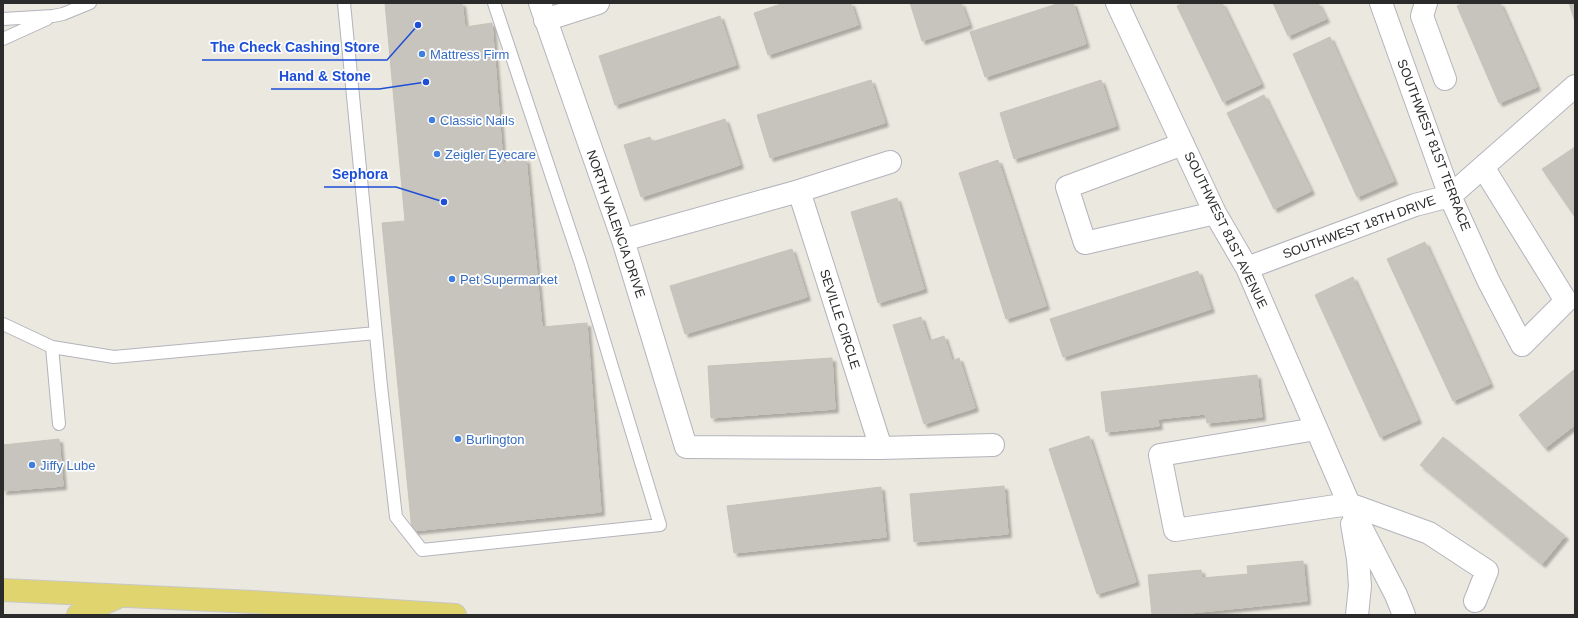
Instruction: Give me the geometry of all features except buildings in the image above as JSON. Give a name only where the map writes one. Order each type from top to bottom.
[{"type":"main road","points":[[3,590],[261,603],[455,615]]},
{"type":"main road","points":[[78,615],[119,596]]},
{"type":"street","points":[[542,11],[598,3]]},
{"type":"street","name":"SOUTHWEST 81ST AVENUE","points":[[1117,3],[1215,212],[1247,268],[1349,504],[1396,595],[1404,615]]},
{"type":"street","name":"SOUTHWEST 81ST TERRACE","points":[[1381,3],[1450,196],[1488,280],[1522,345],[1566,301],[1483,167]]},
{"type":"street","points":[[1426,3],[1422,16],[1445,79]]},
{"type":"street","name":"NORTH VALENCIA DRIVE","points":[[542,11],[623,240],[686,447],[881,448]]},
{"type":"street","name":"SOUTHWEST 18TH DRIVE","points":[[1247,268],[1416,205],[1450,196],[1575,86]]},
{"type":"street","points":[[1184,144],[1068,187],[1085,243],[1215,212]]},
{"type":"street","points":[[623,240],[799,191],[890,162]]},
{"type":"street","name":"SEVILLE CIRCLE","points":[[799,191],[881,448]]},
{"type":"street","points":[[1316,429],[1160,455],[1175,530],[1349,504],[1429,533],[1486,571],[1475,601]]},
{"type":"street","points":[[881,448],[993,445]]},
{"type":"street","name":"SOUTHWEST 81ST AVENUE","points":[[1349,504],[1360,586],[1357,615]]},
{"type":"lane","points":[[3,19],[53,16],[63,14],[90,3]]},
{"type":"lane","points":[[344,3],[376,333],[396,518],[422,550],[660,525],[580,261],[494,3]]},
{"type":"lane","points":[[3,39],[53,16]]},
{"type":"lane","points":[[4,324],[52,347],[114,357],[376,333]]},
{"type":"lane","points":[[52,347],[59,424]]},
{"type":"place","name":"The Check Cashing Store","points":[[418,25]]},
{"type":"place","name":"Mattress Firm","points":[[422,54]]},
{"type":"place","name":"Hand & Stone","points":[[426,82]]},
{"type":"place","name":"Classic Nails","points":[[432,120]]},
{"type":"place","name":"Zeigler Eyecare","points":[[437,154]]},
{"type":"place","name":"Sephora","points":[[444,202]]},
{"type":"place","name":"Pet Supermarket","points":[[452,279]]},
{"type":"place","name":"Burlington","points":[[458,439]]},
{"type":"place","name":"Jiffy Lube","points":[[32,465]]}]
